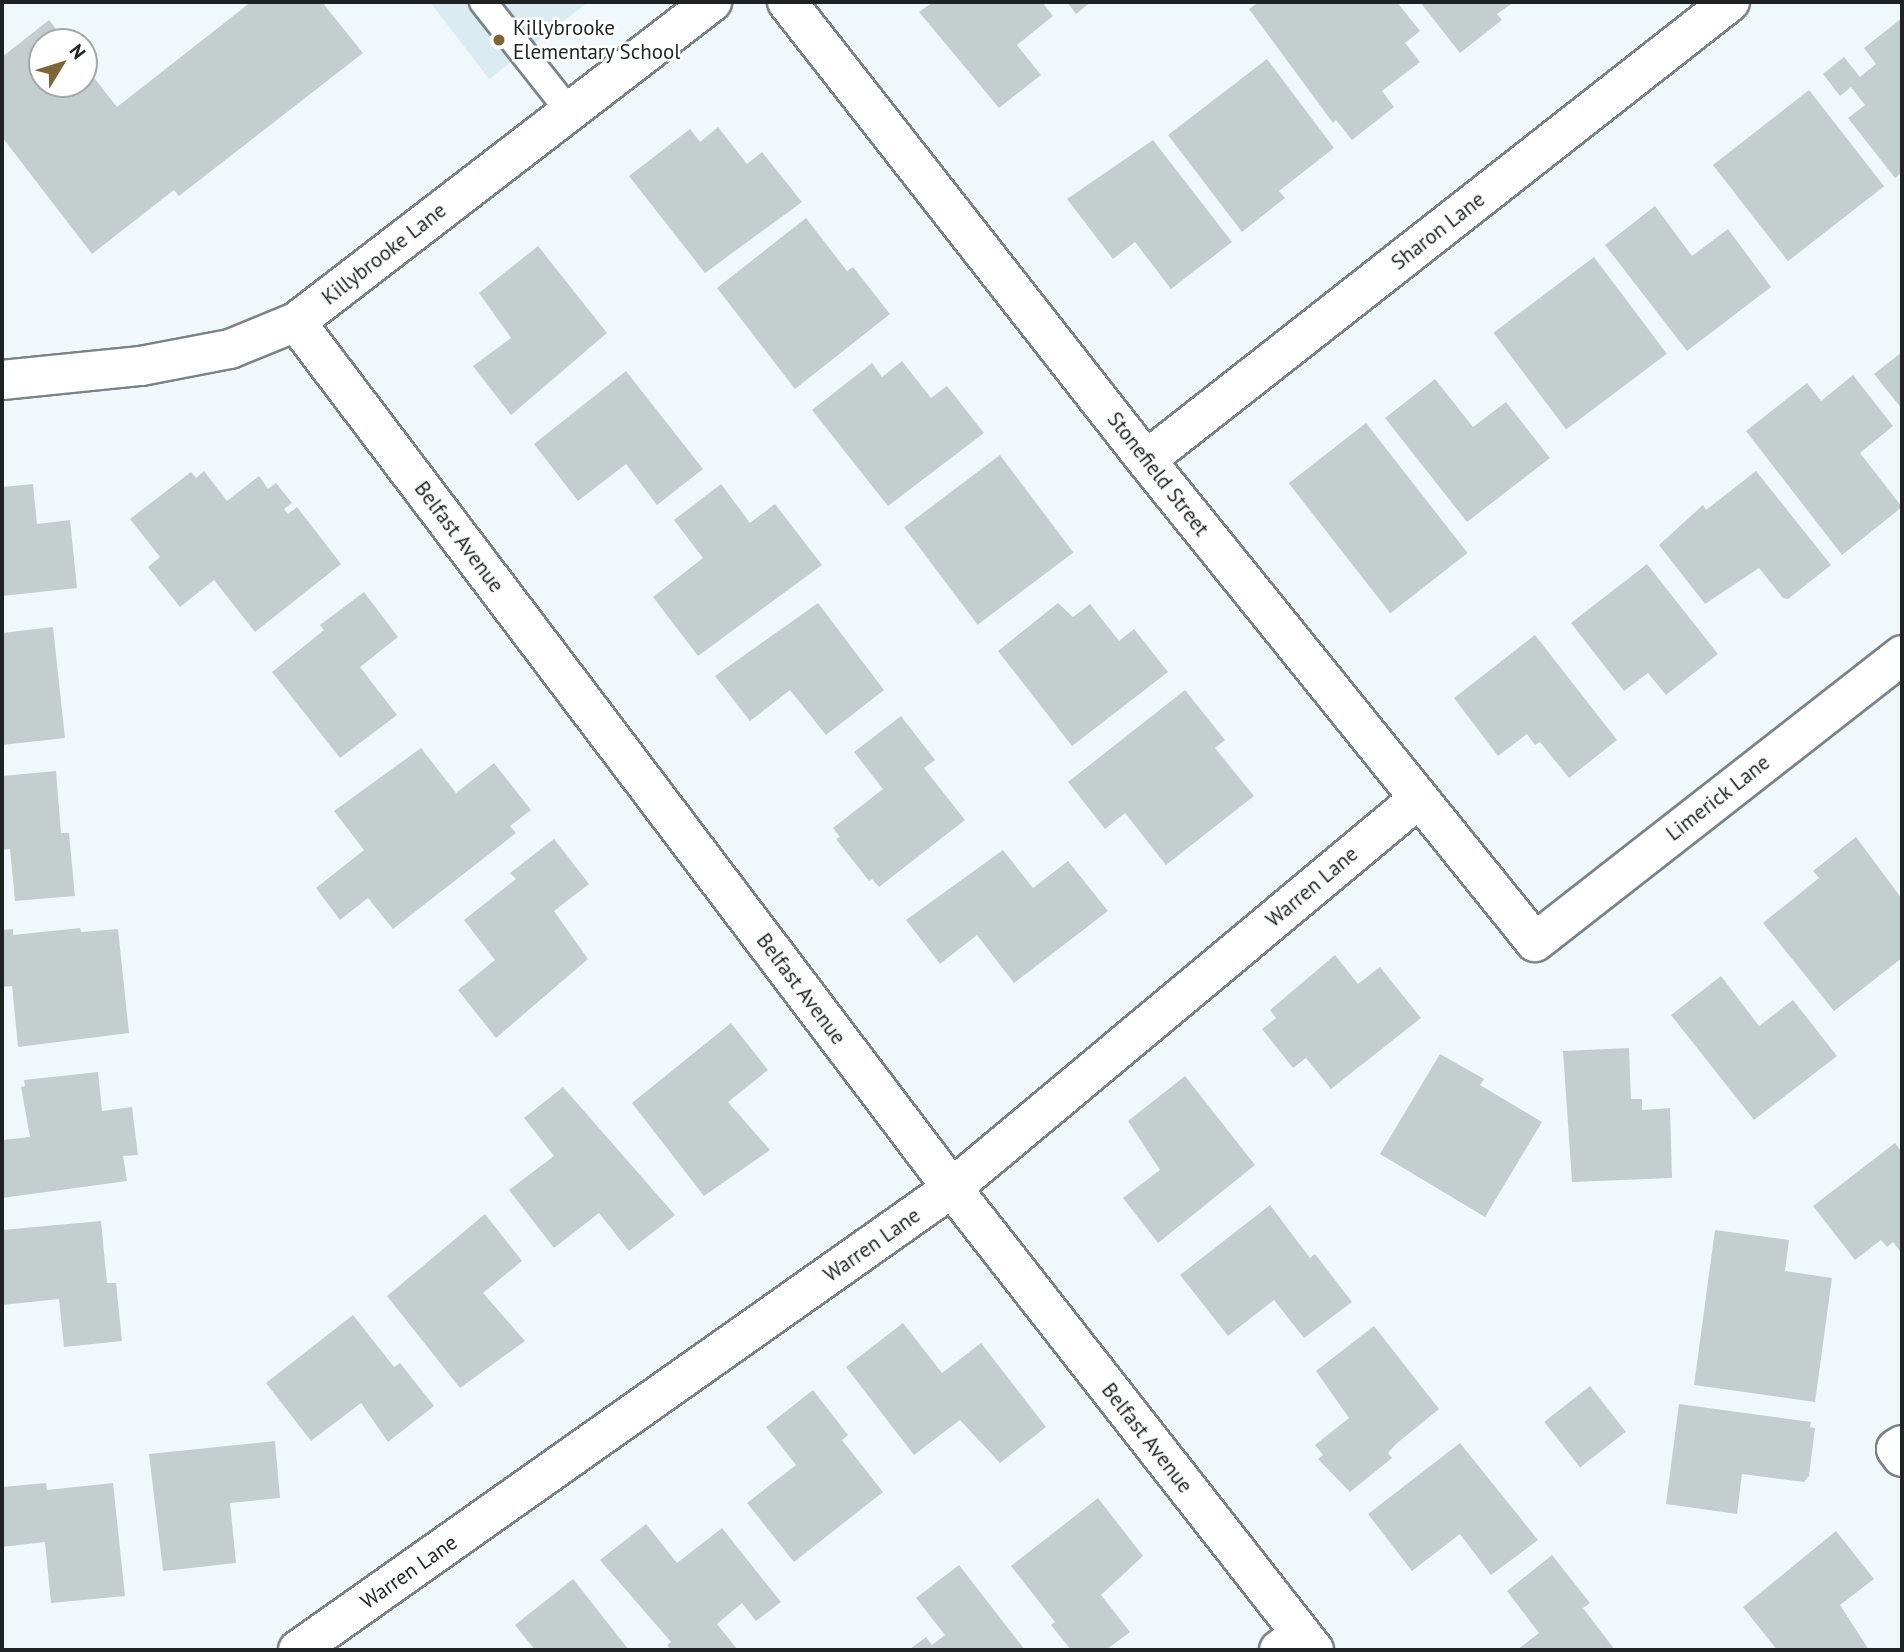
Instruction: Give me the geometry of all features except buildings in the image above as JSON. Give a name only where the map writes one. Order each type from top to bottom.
[{"type":"street","name":"Killybrooke Lane","points":[[2,380],[142,366],[230,349],[296,322],[712,2]]},
{"type":"street","name":"Stonefield Street","points":[[787,2],[1146,460],[1417,800],[1535,942]]},
{"type":"street","name":"Sharon Lane","points":[[1146,460],[1730,2]]},
{"type":"street","name":"Belfast Avenue","points":[[296,322],[1298,1645]]},
{"type":"street","name":"Limerick Lane","points":[[1535,942],[1902,654]]},
{"type":"street","name":"Warren Lane","points":[[298,1650],[952,1188],[1417,800]]},
{"type":"street","points":[[1902,1445],[1896,1450],[1902,1457]]},
{"type":"lane","points":[[482,2],[569,111]]},
{"type":"shaded area","name":"Killybrooke Elementary School","points":[[430,2],[588,2],[489,79]]},
{"type":"place","name":"Killybrooke Elementary School","points":[[499,40]]}]
